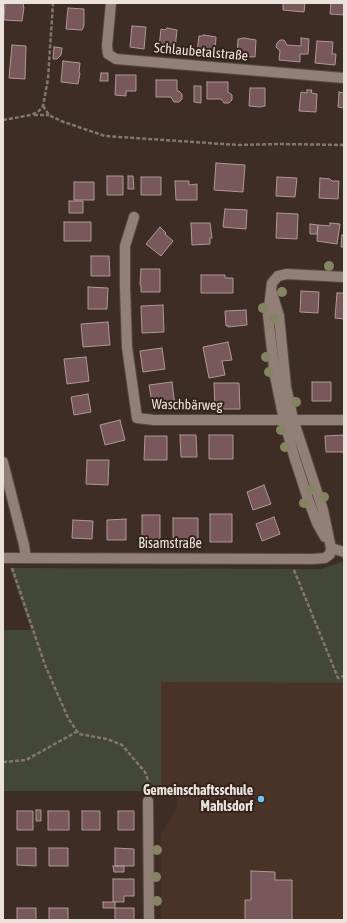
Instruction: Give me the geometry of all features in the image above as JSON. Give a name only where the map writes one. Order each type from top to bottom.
[{"type":"street","name":"Schlaubetalstraße","points":[[111,3],[107,46],[108,54],[116,59],[344,78]]},
{"type":"street","name":"Waschbärweg","points":[[134,217],[126,246],[125,287],[127,347],[137,418],[154,420],[344,420]]},
{"type":"street","points":[[344,277],[287,274],[278,276],[272,283],[272,293],[279,316],[289,420],[323,510],[331,548],[344,552]]},
{"type":"street","points":[[3,462],[26,558]]},
{"type":"street","name":"Bisamstraße","points":[[6,558],[325,558],[330,554],[331,548]]},
{"type":"street","points":[[148,802],[149,920]]},
{"type":"path","points":[[31,115],[39,111],[43,106],[48,79],[53,3]]},
{"type":"path","points":[[43,106],[49,115]]},
{"type":"path","points":[[3,120],[31,115],[49,115],[61,121],[105,136],[238,145],[344,145]]},
{"type":"path","points":[[6,558],[45,665],[68,718],[80,734],[107,739],[122,745],[145,772],[150,785],[148,802]]},
{"type":"path","points":[[290,559],[338,678],[344,676]]},
{"type":"path","points":[[3,762],[26,760],[78,732]]},
{"type":"shaded area","name":"Gemeinschaftsschule Mahlsdorf","points":[[161,682],[344,683],[344,920],[161,920],[161,834],[177,806],[177,792],[161,791]]},
{"type":"green space","points":[[344,561],[344,683],[161,682],[161,791],[3,791],[3,630],[31,630],[10,568],[321,569]]},
{"type":"building","points":[[5,3],[24,3],[22,21],[4,20]]},
{"type":"building","points":[[283,3],[305,3],[304,12],[283,10]]},
{"type":"building","points":[[331,3],[344,3],[344,15],[330,14]]},
{"type":"building","points":[[68,8],[84,9],[84,26],[82,30],[66,29]]},
{"type":"building","points":[[132,26],[146,27],[144,49],[130,47]]},
{"type":"building","points":[[167,28],[177,30],[175,48],[159,47],[161,29],[165,30]]},
{"type":"building","points":[[204,35],[216,37],[215,53],[203,54],[203,52],[197,52],[199,36]]},
{"type":"building","points":[[244,38],[256,40],[255,57],[237,56],[238,39]]},
{"type":"building","points":[[301,38],[309,39],[308,54],[300,54],[300,62],[279,60],[280,51],[276,47],[280,40],[284,40],[287,45],[301,46]]},
{"type":"building","points":[[317,41],[333,42],[332,54],[336,54],[335,65],[315,63]]},
{"type":"building","points":[[12,45],[26,46],[25,79],[9,78]]},
{"type":"building","points":[[54,47],[62,48],[61,55],[57,59],[53,59]]},
{"type":"building","points":[[63,61],[80,63],[78,84],[61,82]]},
{"type":"building","points":[[101,73],[108,73],[108,81],[100,81]]},
{"type":"building","points":[[116,75],[136,75],[136,91],[126,91],[126,96],[115,95]]},
{"type":"building","points":[[156,80],[177,80],[177,91],[182,94],[182,99],[179,102],[174,102],[171,97],[156,97]]},
{"type":"building","points":[[207,82],[228,82],[228,92],[232,95],[232,100],[229,103],[224,103],[221,99],[207,99]]},
{"type":"building","points":[[194,86],[201,86],[201,103],[194,102]]},
{"type":"building","points":[[250,88],[265,88],[265,106],[249,106]]},
{"type":"building","points":[[307,90],[312,90],[311,93],[317,94],[316,112],[299,111],[301,92],[307,93]]},
{"type":"building","points":[[339,92],[344,93],[344,108],[338,107]]},
{"type":"building","points":[[216,163],[245,165],[243,192],[214,190]]},
{"type":"building","points":[[107,176],[123,176],[123,195],[107,195]]},
{"type":"building","points":[[128,176],[133,176],[134,189],[128,189]]},
{"type":"building","points":[[141,177],[161,177],[161,195],[141,195]]},
{"type":"building","points":[[277,177],[297,178],[295,197],[276,196]]},
{"type":"building","points":[[320,178],[339,181],[338,199],[319,198]]},
{"type":"building","points":[[175,181],[189,181],[189,185],[197,184],[197,200],[176,200]]},
{"type":"building","points":[[74,182],[94,182],[94,200],[74,200]]},
{"type":"building","points":[[69,201],[83,201],[83,213],[69,213]]},
{"type":"building","points":[[225,209],[247,210],[246,229],[223,227]]},
{"type":"building","points":[[277,213],[298,214],[297,239],[276,238]]},
{"type":"building","points":[[64,222],[91,222],[91,241],[64,241]]},
{"type":"building","points":[[191,223],[210,223],[212,238],[210,238],[210,244],[192,245]]},
{"type":"building","points":[[330,223],[340,224],[337,244],[317,241],[318,225],[330,226]]},
{"type":"building","points":[[310,224],[318,225],[317,234],[310,234]]},
{"type":"building","points":[[160,227],[173,241],[161,256],[146,244]]},
{"type":"building","points":[[342,235],[344,235],[344,247],[341,247]]},
{"type":"building","points":[[91,256],[109,256],[110,276],[91,276]]},
{"type":"building","points":[[141,269],[160,269],[160,292],[141,292]]},
{"type":"building","points":[[201,275],[225,275],[225,278],[233,278],[233,293],[201,293]]},
{"type":"building","points":[[88,287],[108,288],[107,309],[88,309]]},
{"type":"building","points":[[301,291],[319,292],[318,313],[300,312]]},
{"type":"building","points":[[337,293],[344,293],[344,319],[335,318]]},
{"type":"building","points":[[163,305],[164,332],[142,333],[141,306]]},
{"type":"building","points":[[246,310],[247,325],[226,326],[225,311]]},
{"type":"building","points":[[108,322],[110,345],[83,347],[81,324]]},
{"type":"building","points":[[228,342],[232,360],[222,361],[225,375],[209,378],[203,347]]},
{"type":"building","points":[[162,348],[165,369],[143,372],[140,351]]},
{"type":"building","points":[[86,357],[89,381],[67,384],[64,359]]},
{"type":"building","points":[[172,382],[175,406],[153,409],[149,385]]},
{"type":"building","points":[[312,382],[331,382],[331,401],[312,401]]},
{"type":"building","points":[[214,383],[239,383],[240,409],[215,409]]},
{"type":"building","points":[[88,394],[91,412],[74,415],[71,397]]},
{"type":"building","points":[[120,420],[125,440],[105,445],[100,425]]},
{"type":"building","points":[[180,435],[196,435],[197,457],[181,457]]},
{"type":"building","points":[[209,435],[233,435],[233,459],[209,459]]},
{"type":"building","points":[[344,435],[344,452],[326,452],[325,436]]},
{"type":"building","points":[[145,436],[167,436],[167,460],[144,460]]},
{"type":"building","points":[[87,460],[109,460],[108,485],[86,484]]},
{"type":"building","points":[[264,485],[271,504],[253,510],[247,492]]},
{"type":"building","points":[[210,514],[232,514],[232,542],[210,542]]},
{"type":"building","points":[[142,515],[160,515],[160,539],[142,539]]},
{"type":"building","points":[[274,517],[280,534],[262,541],[256,524]]},
{"type":"building","points":[[173,518],[198,518],[198,539],[173,539]]},
{"type":"building","points":[[126,519],[126,540],[107,540],[107,520]]},
{"type":"building","points":[[73,520],[93,521],[92,539],[72,538]]},
{"type":"building","points":[[36,810],[41,810],[41,821],[36,821]]},
{"type":"building","points":[[17,811],[33,811],[33,830],[17,830]]},
{"type":"building","points":[[48,811],[69,811],[69,830],[48,830]]},
{"type":"building","points":[[82,811],[100,811],[100,830],[82,830]]},
{"type":"building","points":[[118,811],[134,811],[134,830],[118,830]]},
{"type":"building","points":[[17,848],[36,848],[36,866],[17,865]]},
{"type":"building","points":[[49,848],[68,848],[68,866],[49,866]]},
{"type":"building","points":[[115,848],[134,849],[134,866],[115,866]]},
{"type":"building","points":[[113,866],[124,866],[124,872],[114,872]]},
{"type":"building","points":[[251,871],[275,872],[275,880],[292,880],[292,920],[245,920],[245,900],[251,900]]},
{"type":"building","points":[[113,879],[134,879],[134,896],[124,896],[124,902],[113,902]]},
{"type":"building","points":[[103,902],[115,902],[115,908],[103,908]]},
{"type":"building","points":[[17,908],[36,908],[36,920],[17,920]]},
{"type":"building","points":[[49,908],[68,908],[68,920],[49,920]]},
{"type":"building","points":[[115,908],[134,908],[134,920],[115,920]]},
{"type":"place","name":"Gemeinschaftsschule Mahlsdorf","points":[[261,799]]}]
